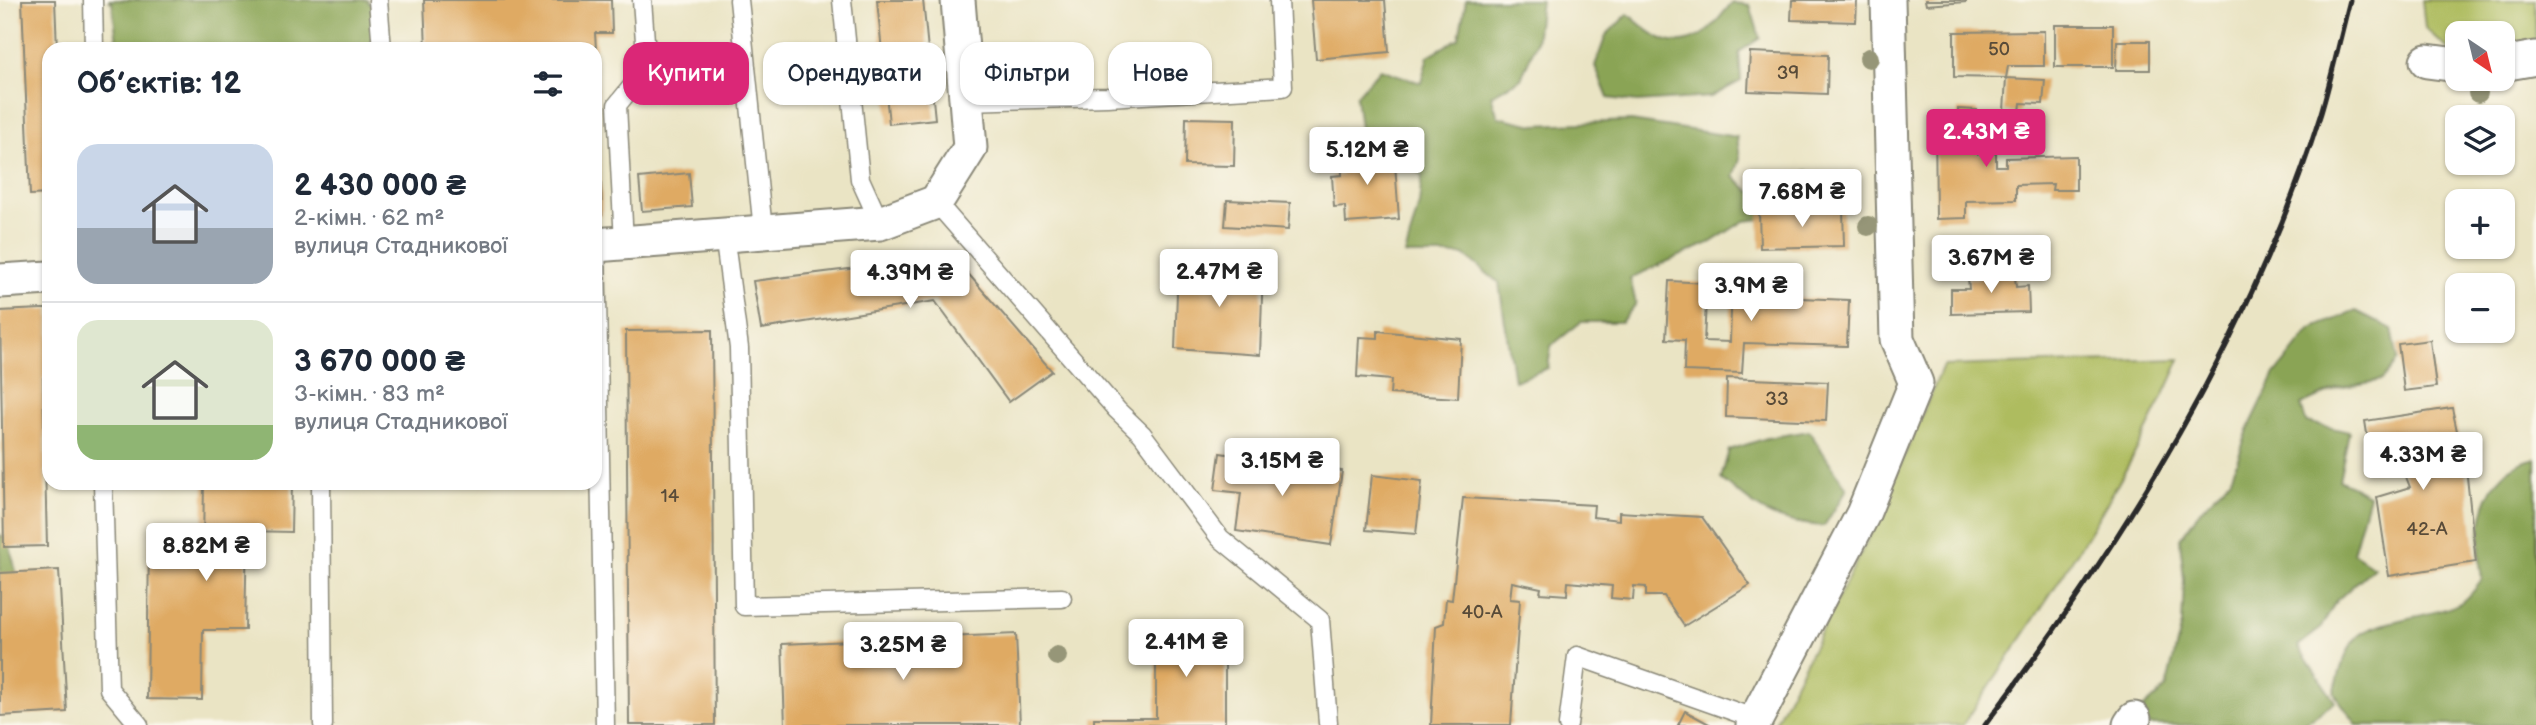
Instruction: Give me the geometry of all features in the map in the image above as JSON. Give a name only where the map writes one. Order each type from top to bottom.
[{"type":"street","points":[[958,0],[961,42]]},
{"type":"street","points":[[1754,722],[1863,514],[1916,383],[1897,339],[1888,0]]},
{"type":"street","points":[[2515,62],[2536,58]]},
{"type":"street","points":[[605,244],[880,223],[936,202],[970,148],[965,105]]},
{"type":"street","points":[[0,281],[42,278]]},
{"type":"lane","points":[[93,0],[94,42]]},
{"type":"lane","points":[[378,0],[381,42]]},
{"type":"lane","points":[[606,725],[605,244],[617,104],[647,68],[642,0]]},
{"type":"lane","points":[[738,0],[763,230]]},
{"type":"lane","points":[[842,0],[860,178],[880,223]]},
{"type":"lane","points":[[1094,97],[1283,87],[1279,0]]},
{"type":"lane","points":[[936,202],[1117,410],[1142,434],[1220,538],[1320,620],[1328,723]]},
{"type":"lane","points":[[724,234],[739,348],[744,606],[1062,598]]},
{"type":"lane","points":[[103,490],[109,688],[139,725]]},
{"type":"lane","points":[[321,490],[323,725]]},
{"type":"lane","points":[[1568,725],[1577,656],[1754,722]]},
{"type":"green space","points":[[108,0],[367,0],[379,16],[372,42],[117,42],[112,2]]},
{"type":"green space","points":[[1466,0],[1541,0],[1536,43],[1521,79],[1491,95],[1498,117],[1534,125],[1631,121],[1737,137],[1740,159],[1734,177],[1751,192],[1808,171],[1827,194],[1793,215],[1744,221],[1711,242],[1630,278],[1636,304],[1621,322],[1581,322],[1551,346],[1548,368],[1514,381],[1499,283],[1464,255],[1405,255],[1419,204],[1422,176],[1396,151],[1361,137],[1356,96],[1380,69],[1421,83],[1428,56],[1459,38]]},
{"type":"green space","points":[[2422,0],[2536,0],[2536,41],[2515,47],[2515,21],[2445,21],[2445,47],[2425,28]]},
{"type":"green space","points":[[1733,3],[1750,5],[1760,38],[1739,52],[1741,81],[1711,97],[1637,102],[1608,98],[1595,66],[1606,35],[1628,14],[1664,40],[1683,42],[1706,32]]},
{"type":"green space","points":[[2356,311],[2392,329],[2398,360],[2382,380],[2338,388],[2301,405],[2306,422],[2349,432],[2339,480],[2369,495],[2353,553],[2374,567],[2336,601],[2320,629],[2298,646],[2335,702],[2302,725],[2125,725],[2166,688],[2182,624],[2184,580],[2180,539],[2201,510],[2231,478],[2248,430],[2274,376],[2311,329]]},
{"type":"green space","points":[[2180,359],[2134,455],[2108,501],[2052,592],[1963,725],[1774,725],[1872,531],[1943,366]]},
{"type":"green space","points":[[1809,431],[1847,489],[1824,526],[1791,521],[1768,513],[1721,479],[1729,450],[1767,438]]},
{"type":"green space","points":[[2536,458],[2536,725],[2357,725],[2334,693],[2342,664],[2352,643],[2365,631],[2377,626],[2449,608],[2466,598],[2482,579],[2479,542],[2481,523],[2492,489],[2517,465]]},
{"type":"green space","points":[[0,535],[8,538],[18,581],[0,592]]},
{"type":"building","points":[[22,0],[55,0],[57,42],[42,42],[42,194],[30,195]]},
{"type":"building","points":[[424,0],[611,0],[612,33],[595,33],[596,42],[426,42]]},
{"type":"building","points":[[877,0],[923,0],[927,42],[881,42]]},
{"type":"building","points":[[1311,0],[1385,0],[1389,52],[1316,59]]},
{"type":"building","points":[[1792,0],[1857,0],[1856,22],[1791,20]]},
{"type":"building","points":[[1925,0],[1966,0],[1966,2],[1926,5]]},
{"type":"building","points":[[2055,25],[2113,25],[2113,67],[2055,67]]},
{"type":"building","points":[[2044,31],[2044,66],[2008,66],[2006,78],[1954,77],[1954,32]]},
{"type":"building","points":[[2117,41],[2150,41],[2150,70],[2116,70]]},
{"type":"building","points":[[1750,52],[1828,55],[1827,94],[1748,91]]},
{"type":"building","points":[[2006,78],[2045,80],[2043,104],[2021,103],[2020,112],[2004,111]]},
{"type":"building","points":[[887,105],[934,105],[935,119],[889,124]]},
{"type":"building","points":[[1958,109],[1977,110],[1978,154],[1996,153],[1996,166],[2006,166],[2006,158],[2076,156],[2076,190],[2052,190],[2053,184],[2016,185],[2016,200],[1966,201],[1966,218],[1936,219],[1935,117],[1958,117]]},
{"type":"building","points":[[1186,118],[1235,119],[1234,166],[1185,165]]},
{"type":"building","points":[[1394,150],[1399,219],[1346,223],[1345,206],[1334,207],[1332,176],[1342,175],[1341,154]]},
{"type":"building","points":[[689,173],[692,207],[642,211],[639,178]]},
{"type":"building","points":[[1227,200],[1290,203],[1288,230],[1225,226]]},
{"type":"building","points":[[1843,209],[1844,246],[1760,248],[1759,211]]},
{"type":"building","points":[[953,256],[1052,371],[1009,402],[935,301],[761,329],[753,281]]},
{"type":"building","points":[[1178,265],[1263,268],[1260,355],[1175,349]]},
{"type":"building","points":[[1980,268],[2007,268],[2007,277],[2015,277],[2016,287],[2028,286],[2029,312],[1951,314],[1951,289],[1969,289],[1968,278],[1980,278]]},
{"type":"building","points":[[1669,281],[1707,283],[1704,341],[1730,342],[1732,282],[1776,283],[1776,297],[1849,300],[1847,346],[1744,343],[1742,373],[1684,371],[1685,340],[1666,339]]},
{"type":"building","points":[[42,309],[42,490],[46,490],[47,546],[4,547],[0,311]]},
{"type":"building","points":[[712,330],[715,725],[629,725],[626,331]]},
{"type":"building","points":[[1378,331],[1461,339],[1458,398],[1390,394],[1391,380],[1357,377],[1359,337],[1378,338]]},
{"type":"building","points":[[2430,340],[2436,387],[2404,391],[2398,344]]},
{"type":"building","points":[[1727,378],[1828,382],[1826,421],[1726,417]]},
{"type":"building","points":[[2452,408],[2467,477],[2476,562],[2389,576],[2377,497],[2410,487],[2402,467],[2373,472],[2365,421]]},
{"type":"building","points":[[1220,453],[1342,471],[1331,545],[1236,531],[1241,493],[1215,490]]},
{"type":"building","points":[[1372,475],[1422,481],[1416,534],[1366,530]]},
{"type":"building","points":[[204,490],[292,490],[291,532],[247,531],[245,630],[203,630],[202,700],[147,699],[149,544],[203,545]]},
{"type":"building","points":[[1463,498],[1594,505],[1593,517],[1619,520],[1619,512],[1702,517],[1750,585],[1684,626],[1664,596],[1646,596],[1646,587],[1634,586],[1633,600],[1611,598],[1612,586],[1568,582],[1567,595],[1540,593],[1541,588],[1512,582],[1510,599],[1520,600],[1511,725],[1431,725],[1436,626],[1444,623],[1446,599],[1452,600]]},
{"type":"building","points":[[59,570],[67,712],[0,716],[0,573]]},
{"type":"building","points":[[1156,628],[1225,629],[1225,725],[1094,725],[1094,718],[1156,718]]},
{"type":"building","points":[[1016,634],[1020,725],[785,725],[782,644]]},
{"type":"building","points":[[1685,711],[1711,725],[1678,725]]},
{"type":"railway","points":[[1985,725],[2087,582],[2134,509],[2221,356],[2259,277],[2292,196],[2321,113],[2350,0]]}]
